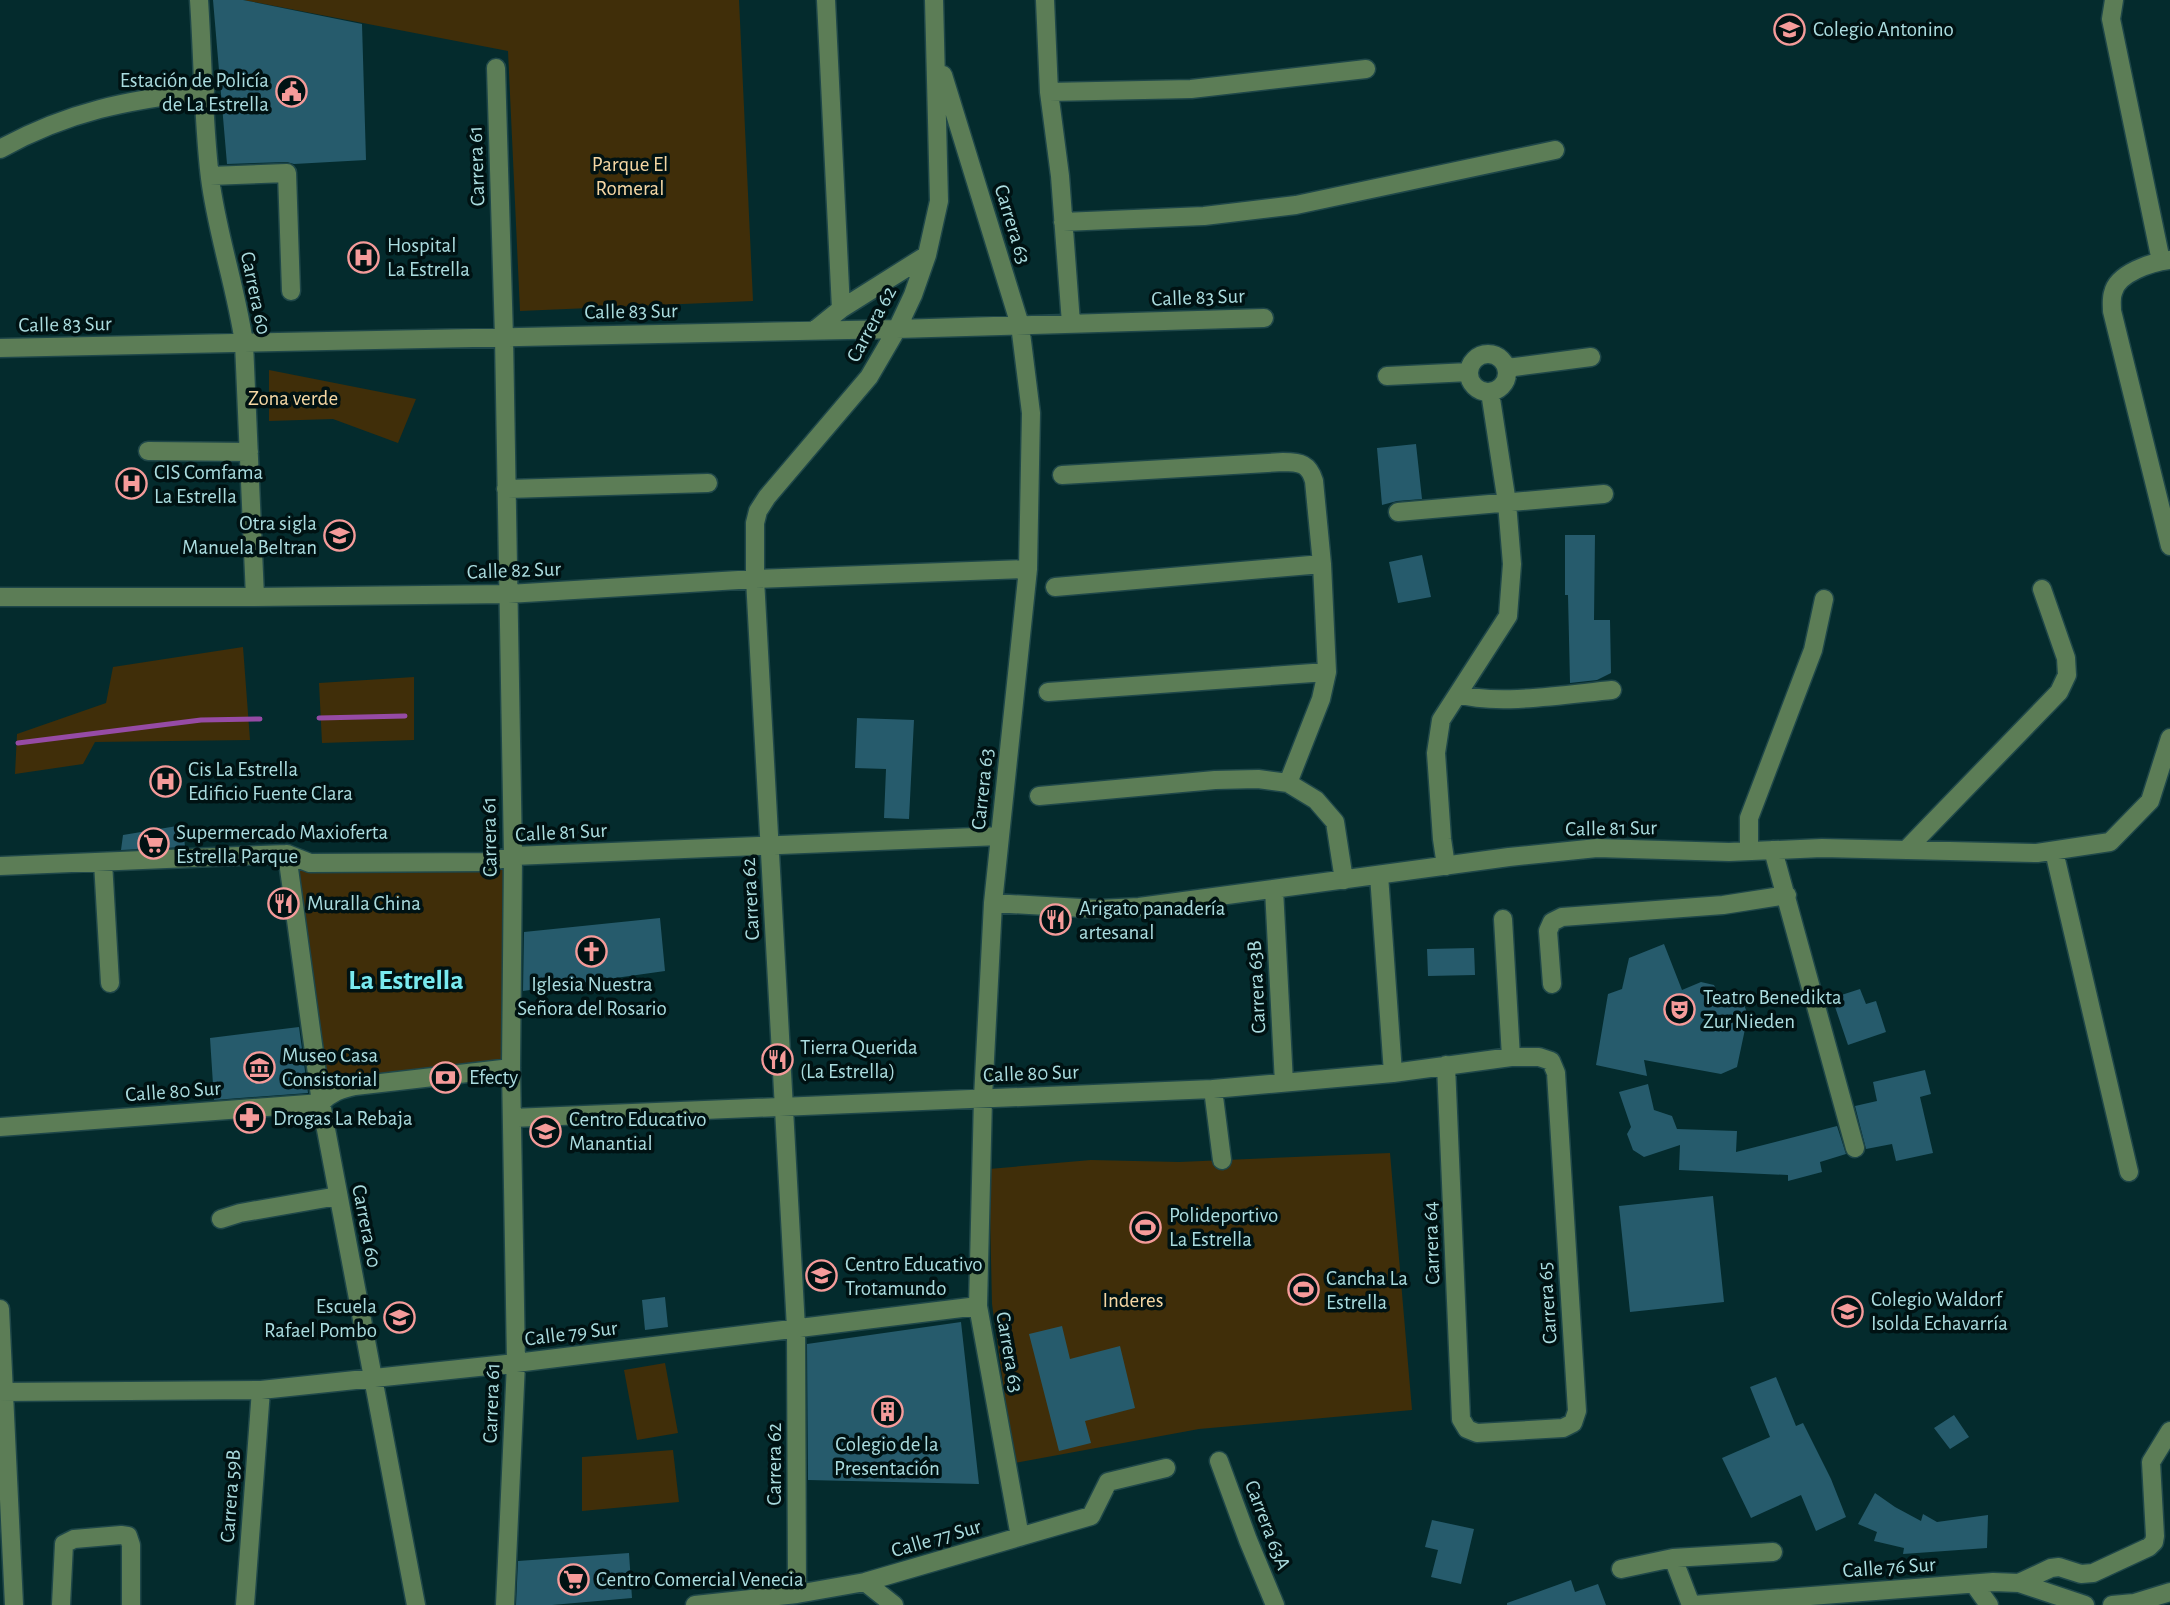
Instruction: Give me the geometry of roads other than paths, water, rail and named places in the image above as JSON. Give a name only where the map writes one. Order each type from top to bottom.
[{"type":"street","name":"Carrera 60","points":[[199,0],[210,176],[221,236],[239,307],[244,342],[256,597]]},
{"type":"street","points":[[826,0],[841,309]]},
{"type":"street","name":"Carrera 62","points":[[797,1594],[796,1328],[755,579],[755,523],[758,511],[869,377],[897,329],[927,255],[939,201],[934,0]]},
{"type":"street","points":[[1045,0],[1049,92],[1060,176],[1070,323]]},
{"type":"street","points":[[2114,0],[2111,19],[2166,261],[2135,271],[2120,280],[2113,292],[2112,311],[2170,546]]},
{"type":"street","name":"Carrera 63","points":[[937,55],[1020,325],[1031,413],[1028,569],[993,902],[983,1098],[978,1306],[1020,1537]]},
{"type":"street","name":"Carrera 61","points":[[496,68],[504,337],[513,856],[511,1068],[516,1363],[505,1605]]},
{"type":"street","points":[[1049,92],[1191,89],[1366,69]]},
{"type":"street","points":[[0,149],[23,136],[97,108],[139,99],[205,91]]},
{"type":"street","points":[[1063,222],[1204,216],[1296,205],[1555,150]]},
{"type":"street","points":[[210,176],[287,173],[290,291]]},
{"type":"street","name":"Carrera 62","points":[[815,330],[841,309],[927,255]]},
{"type":"street","name":"Calle 83 Sur","points":[[0,348],[897,329],[1264,318]]},
{"type":"street","points":[[1486,354],[1499,357],[1507,368],[1504,384],[1490,392],[1475,387],[1469,372],[1474,360],[1486,354]]},
{"type":"street","points":[[1507,368],[1591,357]]},
{"type":"street","points":[[1387,376],[1469,372]]},
{"type":"street","points":[[1446,866],[1436,753],[1441,720],[1508,616],[1512,564],[1507,503],[1490,392]]},
{"type":"street","points":[[148,451],[249,452]]},
{"type":"street","points":[[1062,475],[1298,462],[1311,470],[1322,564],[1327,672],[1321,699],[1288,783]]},
{"type":"street","points":[[506,489],[708,483]]},
{"type":"street","points":[[1398,512],[1604,494]]},
{"type":"street","points":[[1055,587],[1322,564]]},
{"type":"street","name":"Calle 82 Sur","points":[[0,597],[508,594],[755,579],[1028,569]]},
{"type":"street","points":[[1906,850],[2059,692],[2067,675],[2066,658],[2042,589]]},
{"type":"street","points":[[1749,851],[1749,818],[1813,650],[1824,600]]},
{"type":"street","points":[[1048,692],[1327,672]]},
{"type":"street","points":[[1458,694],[1474,699],[1494,699],[1612,690]]},
{"type":"street","name":"Calle 81 Sur","points":[[993,902],[1099,909],[1168,904],[1597,848],[2054,851],[2110,842],[2150,801],[2170,738]]},
{"type":"street","points":[[1039,796],[1216,780],[1258,779],[1288,783],[1316,800],[1335,822],[1344,880]]},
{"type":"street","name":"Calle 81 Sur","points":[[0,866],[287,854],[310,863],[489,862],[513,856],[1000,836]]},
{"type":"street","points":[[1773,850],[1855,1148]]},
{"type":"street","points":[[2054,851],[2129,1172]]},
{"type":"street","name":"Carrera 60","points":[[287,854],[321,1103],[416,1605]]},
{"type":"street","points":[[103,862],[110,983]]},
{"type":"street","points":[[1379,875],[1393,1073]]},
{"type":"street","name":"Carrera 63B","points":[[1274,889],[1284,1083]]},
{"type":"street","points":[[1552,984],[1548,931],[1552,922],[1562,917],[1723,905],[1787,895]]},
{"type":"street","points":[[1503,919],[1511,1057]]},
{"type":"street","name":"Calle 80 Sur","points":[[512,1118],[1213,1089],[1393,1073],[1511,1057],[1539,1057],[1551,1062]]},
{"type":"street","name":"Carrera 65","points":[[1461,1419],[1467,1429],[1477,1433],[1563,1428],[1573,1423],[1577,1411],[1556,1073],[1551,1062]]},
{"type":"street","name":"Carrera 64","points":[[1446,1065],[1461,1419]]},
{"type":"street","name":"Calle 80 Sur","points":[[0,1127],[321,1103],[329,1094],[348,1087],[511,1068]]},
{"type":"street","points":[[1213,1089],[1222,1160]]},
{"type":"street","points":[[221,1219],[240,1213],[338,1196]]},
{"type":"street","name":"Calle 79 Sur","points":[[2,1392],[261,1390],[516,1363],[978,1306]]},
{"type":"street","points":[[0,1310],[14,1605]]},
{"type":"street","name":"Carrera 59B","points":[[245,1605],[261,1390]]},
{"type":"street","points":[[2018,1583],[2051,1568],[2059,1567],[2081,1574],[2094,1573],[2149,1547],[2154,1542],[2149,1473],[2151,1462],[2170,1431]]},
{"type":"street","name":"Carrera 63A","points":[[1219,1461],[1275,1605]]},
{"type":"street","name":"Calle 77 Sur","points":[[695,1605],[797,1594],[865,1582],[1020,1537],[1091,1516],[1108,1482],[1166,1468]]},
{"type":"street","points":[[61,1605],[64,1544],[74,1539],[121,1535],[128,1536],[131,1545],[131,1605]]},
{"type":"street","points":[[1621,1569],[1673,1558],[1773,1552]]},
{"type":"street","points":[[1673,1558],[1692,1605]]},
{"type":"street","points":[[865,1582],[894,1605]]},
{"type":"street","name":"Calle 76 Sur","points":[[1692,1605],[1993,1582],[2018,1583],[2085,1605]]},
{"type":"street","points":[[1974,1584],[1989,1605]]},
{"type":"street","points":[[2112,1605],[2134,1604],[2170,1592]]},
{"type":"waterway","points":[[319,718],[405,716]]},
{"type":"waterway","points":[[18,743],[201,720],[260,719]]},
{"type":"place","name":"Colegio Antonino","points":[[1790,29]]},
{"type":"place","name":"Estación de Policía de La Estrella","points":[[292,92]]},
{"type":"place","name":"Hospital La Estrella","points":[[364,257]]},
{"type":"place","name":"CIS Comfama La Estrella","points":[[131,484]]},
{"type":"place","name":"Otra sigla Manuela Beltran","points":[[340,535]]},
{"type":"place","name":"Cis La Estrella Edificio Fuente Clara","points":[[165,781]]},
{"type":"place","name":"Supermercado Maxioferta Estrella Parque","points":[[153,844]]},
{"type":"place","name":"Muralla China","points":[[284,903]]},
{"type":"place","name":"Arigato panadería artesanal","points":[[1056,920]]},
{"type":"place","name":"Iglesia Nuestra Señora del Rosario","points":[[592,952]]},
{"type":"place","name":"Teatro Benedikta Zur Nieden","points":[[1680,1009]]},
{"type":"place","name":"Tierra Querida (La Estrella)","points":[[777,1059]]},
{"type":"place","name":"Museo Casa Consistorial","points":[[259,1067]]},
{"type":"place","name":"Efecty","points":[[446,1077]]},
{"type":"place","name":"Drogas La Rebaja","points":[[250,1118]]},
{"type":"place","name":"Centro Educativo Manantial","points":[[546,1131]]},
{"type":"place","name":"Polideportivo La Estrella","points":[[1146,1227]]},
{"type":"place","name":"Centro Educativo Trotamundo","points":[[822,1276]]},
{"type":"place","name":"Cancha La Estrella","points":[[1303,1290]]},
{"type":"place","name":"Colegio Waldorf Isolda Echavarría","points":[[1848,1311]]},
{"type":"place","name":"Escuela Rafael Pombo","points":[[400,1318]]},
{"type":"place","name":"Colegio de la Presentación","points":[[887,1412]]},
{"type":"place","name":"Centro Comercial Venecia","points":[[573,1579]]},
{"type":"district","name":"La Estrella","points":[[406,979]]},
{"type":"park label","name":"Parque El Romeral","points":[[630,176]]},
{"type":"park label","name":"Zona verde","points":[[293,398]]},
{"type":"park label","name":"Inderes","points":[[1133,1300]]}]
